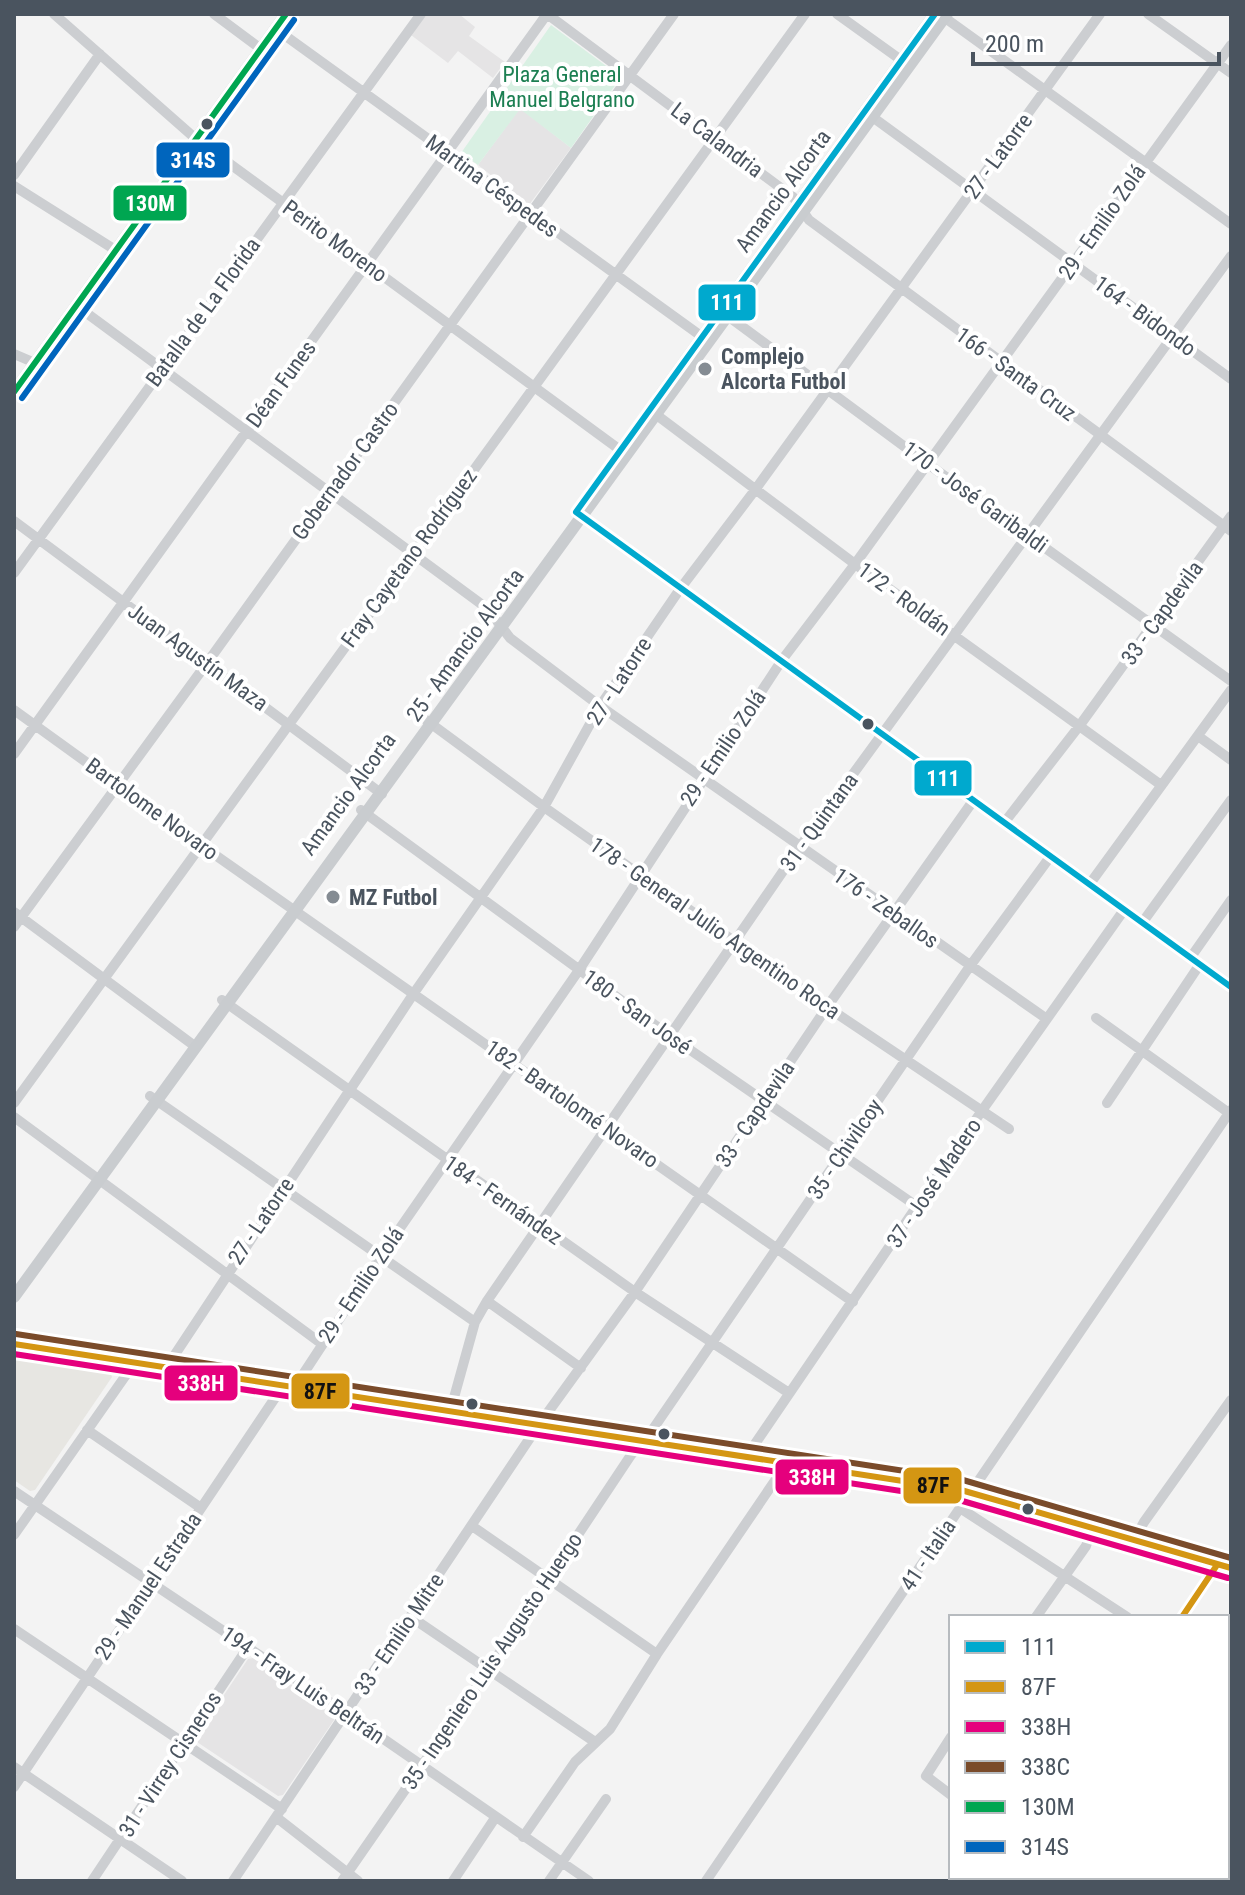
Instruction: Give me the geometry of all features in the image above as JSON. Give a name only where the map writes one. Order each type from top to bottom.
[{"type":"main road","points":[[14,392],[286,14]]},
{"type":"main road","points":[[800,209],[942,15]]},
{"type":"main road","name":"Amancio Alcorta","points":[[725,314],[800,209]]},
{"type":"main road","points":[[653,413],[725,314]]},
{"type":"main road","name":"Amancio Alcorta","points":[[363,812],[653,413]]},
{"type":"main road","points":[[14,1297],[153,1098],[363,812]]},
{"type":"main road","points":[[14,1284],[96,1178]]},
{"type":"main road","points":[[14,1344],[971,1492],[1231,1568]]},
{"type":"street","name":"Perito Moreno","points":[[54,14],[196,139],[624,453]]},
{"type":"street","points":[[214,14],[261,49]]},
{"type":"street","name":"Batalla de La Florida","points":[[14,573],[421,14]]},
{"type":"street","name":"La Calandria","points":[[547,14],[793,197],[800,209]]},
{"type":"street","name":"Déan Funes","points":[[14,754],[547,14]]},
{"type":"street","name":"Gobernador Castro","points":[[16,919],[207,663],[674,14]]},
{"type":"street","name":"Fray Cayetano Rodríguez","points":[[14,1103],[805,14]]},
{"type":"street","points":[[837,14],[906,64]]},
{"type":"street","name":"27 - Latorre","points":[[166,1368],[414,993],[544,807],[600,706],[680,589],[1100,14]]},
{"type":"street","points":[[1148,14],[1231,73]]},
{"type":"street","points":[[942,15],[1231,224]]},
{"type":"street","name":"Martina Céspedes","points":[[276,29],[706,340]]},
{"type":"street","name":"29 - Emilio Zolá","points":[[289,1387],[322,1344],[579,970],[782,660],[1231,45]]},
{"type":"street","points":[[14,175],[100,54]]},
{"type":"street","name":"164 - Bidondo","points":[[869,115],[1231,379]]},
{"type":"street","points":[[14,186],[117,251]]},
{"type":"street","name":"166 - Santa Cruz","points":[[800,209],[901,290],[1001,364],[1229,524]]},
{"type":"street","name":"31 - Quintana","points":[[450,1412],[475,1322],[487,1301],[799,848],[1231,256]]},
{"type":"street","name":"176 - Zeballos","points":[[77,306],[488,609],[510,638],[600,706],[1047,1019]]},
{"type":"street","name":"170 - José Garibaldi","points":[[725,314],[1231,681]]},
{"type":"street","points":[[14,354],[35,363]]},
{"type":"street","name":"172 - Roldán","points":[[653,413],[855,564],[1161,785]]},
{"type":"street","points":[[579,514],[1231,987]]},
{"type":"street","name":"Juan Agustín Maza","points":[[14,521],[379,791]]},
{"type":"street","name":"33 - Capdevila","points":[[1004,823],[1229,524]]},
{"type":"street","points":[[1089,885],[1231,690]]},
{"type":"street","name":"Bartolome Novaro","points":[[14,710],[293,908]]},
{"type":"street","name":"178 - General Julio Argentino Roca","points":[[429,722],[827,1007],[1009,1129]]},
{"type":"street","points":[[1198,736],[1231,760]]},
{"type":"street","points":[[1142,923],[1231,800]]},
{"type":"street","name":"33 - Capdevila","points":[[538,1426],[635,1292],[827,1007],[973,801]]},
{"type":"street","name":"180 - San José","points":[[363,812],[670,1036],[918,1207]]},
{"type":"street","name":"35 - Chivilcoy","points":[[642,1442],[970,966],[1050,857]]},
{"type":"street","points":[[1107,1103],[1231,900]]},
{"type":"street","name":"182 - Bartolomé Novaro","points":[[293,908],[853,1302]]},
{"type":"street","name":"37 - José Madero","points":[[746,1457],[981,1112],[1124,910]]},
{"type":"street","points":[[16,919],[105,978],[193,1045]]},
{"type":"street","name":"184 - Fernández","points":[[225,1002],[635,1292],[789,1393]]},
{"type":"street","points":[[1096,1018],[1230,1111]]},
{"type":"street","points":[[153,1098],[475,1322]]},
{"type":"street","name":"41 - Italia","points":[[706,1881],[1230,1111]]},
{"type":"street","points":[[14,1117],[322,1344]]},
{"type":"street","points":[[487,1301],[581,1368]]},
{"type":"street","points":[[14,1535],[126,1375],[130,1363]]},
{"type":"street","name":"29 - Manuel Estrada","points":[[14,1787],[19,1770],[279,1397],[289,1387]]},
{"type":"street","points":[[1134,1540],[1231,1400]]},
{"type":"street","name":"33 - Emilio Mitre","points":[[233,1881],[538,1426]]},
{"type":"street","points":[[87,1430],[201,1508]]},
{"type":"street","name":"35 - Ingeniero Luis Augusto Huergo","points":[[345,1877],[642,1442]]},
{"type":"street","points":[[523,1837],[575,1762],[610,1729],[657,1654],[787,1463]]},
{"type":"street","name":"194 - Fray Luis Beltrán","points":[[14,1491],[346,1713],[589,1881]]},
{"type":"street","points":[[960,1508],[1124,1615]]},
{"type":"street","points":[[472,1526],[657,1654]]},
{"type":"street","points":[[1037,1615],[1086,1546],[1092,1528]]},
{"type":"street","points":[[1183,1615],[1217,1565]]},
{"type":"street","points":[[411,1617],[595,1742]]},
{"type":"street","points":[[14,1629],[87,1676],[279,1813],[345,1877],[358,1881]]},
{"type":"street","name":"31 - Virrey Cisneros","points":[[92,1881],[248,1647]]},
{"type":"street","points":[[949,1740],[926,1776],[949,1793]]},
{"type":"street","points":[[19,1770],[182,1881]]},
{"type":"street","points":[[549,1881],[606,1799]]},
{"type":"street","points":[[453,1881],[495,1818]]},
{"type":"shaded area","points":[[427,14],[459,14],[475,27],[469,36],[505,62],[493,78],[458,51],[448,63],[411,35]]},
{"type":"shaded area","points":[[520,108],[571,148],[529,205],[478,165]]},
{"type":"shaded area","points":[[14,1357],[111,1373],[112,1377],[35,1490],[30,1491],[14,1480]]},
{"type":"shaded area","points":[[253,1658],[334,1714],[334,1720],[283,1795],[278,1796],[197,1742],[196,1737],[248,1659]]},
{"type":"green space","name":"Plaza General Manuel Belgrano","points":[[551,25],[621,77],[571,148],[520,109],[478,165],[461,153]]},
{"type":"transit line","name":"130M","points":[[14,392],[286,14]]},
{"type":"transit line","name":"111","points":[[935,14],[576,512],[1231,987]]},
{"type":"transit line","name":"314S","points":[[22,398],[294,20]]},
{"type":"transit line","name":"338C","points":[[16,1334],[963,1480],[1231,1558]]},
{"type":"transit line","name":"87F","points":[[14,1344],[961,1490],[1231,1568]]},
{"type":"transit line","name":"338H","points":[[14,1354],[959,1500],[1228,1578]]},
{"type":"transit line","name":"87F","points":[[1183,1615],[1217,1565]]},
{"type":"place","name":"Complejo Alcorta Futbol","points":[[705,369]]},
{"type":"place","name":"MZ Futbol","points":[[333,897]]}]
